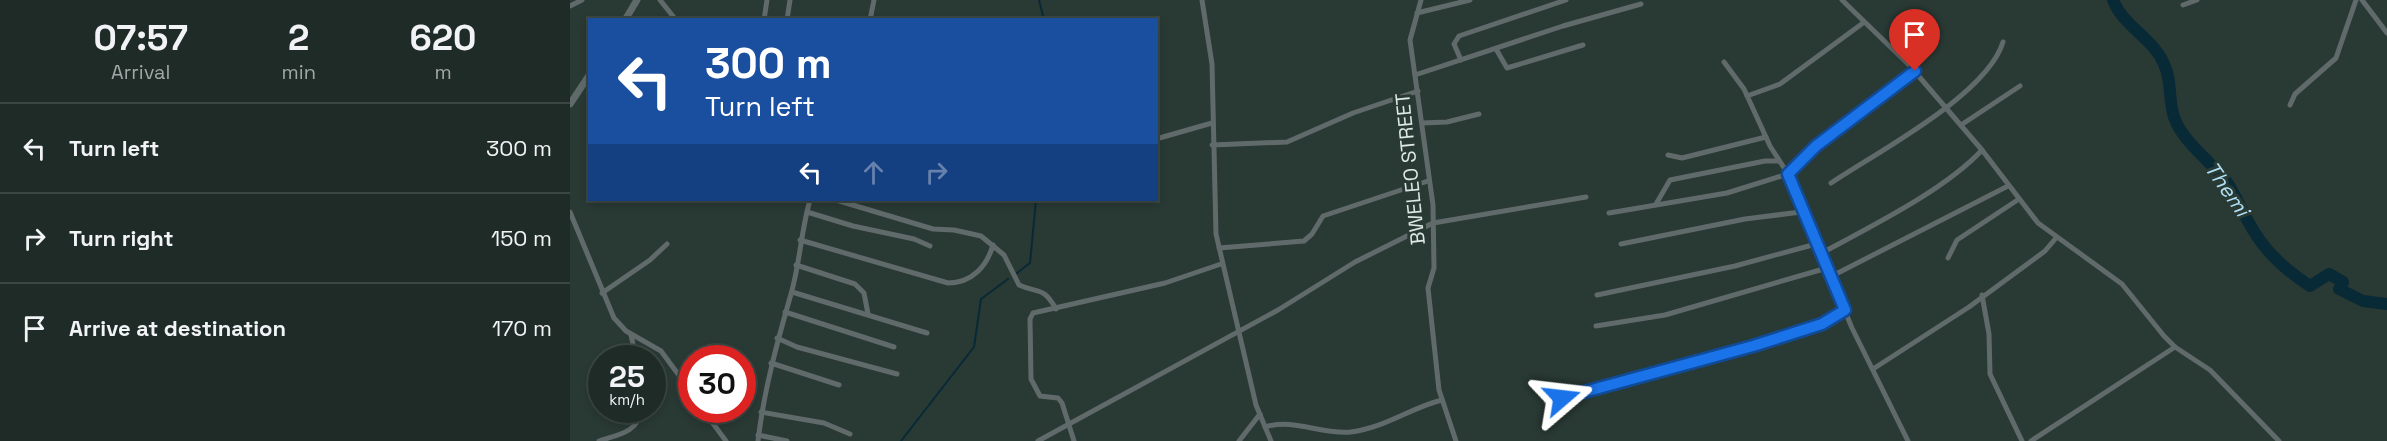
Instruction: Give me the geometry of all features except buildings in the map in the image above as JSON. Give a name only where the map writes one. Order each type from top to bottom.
[{"type":"street","points":[[570,6],[582,0]]},
{"type":"street","points":[[626,18],[637,0]]},
{"type":"street","points":[[660,0],[674,18]]},
{"type":"street","points":[[764,18],[767,0]]},
{"type":"street","points":[[787,18],[790,0]]},
{"type":"street","points":[[870,18],[874,0]]},
{"type":"street","points":[[1202,0],[1212,64],[1212,145],[1216,234],[1221,264],[1260,414],[1271,441]]},
{"type":"street","name":"BWELEO STREET","points":[[1421,0],[1410,40],[1433,223],[1434,268],[1428,288],[1442,400],[1456,441]]},
{"type":"street","points":[[1417,13],[1470,0]]},
{"type":"street","points":[[1461,60],[1454,44],[1458,36],[1566,0]]},
{"type":"street","points":[[1842,0],[1863,23],[1915,71],[1982,150],[2038,223],[2122,284],[2175,347],[2210,369],[2279,441]]},
{"type":"street","points":[[2183,5],[2197,0]]},
{"type":"street","points":[[2290,105],[2295,94],[2336,58],[2356,0]]},
{"type":"street","points":[[2362,0],[2387,33]]},
{"type":"street","points":[[1415,75],[1641,4]]},
{"type":"street","points":[[1747,96],[1780,84],[1863,23]]},
{"type":"street","points":[[1831,183],[1946,107],[1986,74],[2000,52],[2003,42]]},
{"type":"street","points":[[1496,49],[1507,68],[1583,45]]},
{"type":"street","points":[[1724,62],[1747,96],[1766,137],[1788,174],[1801,212],[1822,253],[1830,277],[1908,441]]},
{"type":"street","points":[[1609,213],[1727,193],[1788,174],[1816,146],[1915,71]]},
{"type":"street","points":[[570,104],[588,77]]},
{"type":"street","points":[[1961,125],[2020,86]]},
{"type":"street","points":[[1212,145],[1287,142],[1353,113],[1418,92]]},
{"type":"street","points":[[1422,123],[1447,122],[1479,114]]},
{"type":"street","points":[[1158,138],[1212,123]]},
{"type":"street","points":[[1668,155],[1682,158],[1766,137]]},
{"type":"street","points":[[1822,253],[1890,216],[1949,177],[1982,150]]},
{"type":"street","points":[[1656,204],[1670,180],[1765,161],[1779,161]]},
{"type":"street","points":[[1219,248],[1304,241],[1312,234],[1323,216],[1428,181]]},
{"type":"street","points":[[1830,277],[2008,186]]},
{"type":"street","points":[[1038,441],[1278,310],[1355,262],[1433,223],[1586,197]]},
{"type":"street","points":[[1948,258],[1957,240],[2019,200]]},
{"type":"street","points":[[787,441],[758,438],[771,363],[792,292],[800,240],[810,201]]},
{"type":"street","points":[[839,201],[933,229],[947,229],[981,236],[1004,255],[1018,285],[1043,292],[1056,309]]},
{"type":"street","points":[[570,212],[614,318],[631,335],[661,351],[678,374]]},
{"type":"street","points":[[807,212],[853,226],[914,239],[930,246]]},
{"type":"street","points":[[1621,244],[1745,219],[1801,212]]},
{"type":"street","points":[[1873,369],[1944,323],[2032,261],[2056,238]]},
{"type":"street","points":[[800,240],[948,283],[962,282],[985,266],[993,245]]},
{"type":"street","points":[[602,293],[650,260],[667,244]]},
{"type":"street","points":[[1597,295],[1735,267],[1816,244]]},
{"type":"street","points":[[1074,441],[1062,403],[1058,398],[1040,396],[1031,380],[1031,316],[1037,310],[1056,309],[1165,283],[1221,264]]},
{"type":"street","points":[[796,265],[855,284],[864,293],[868,314]]},
{"type":"street","points":[[1596,326],[1665,315],[1827,268]]},
{"type":"street","points":[[792,292],[927,333]]},
{"type":"street","points":[[1982,295],[1989,334],[1990,374],[2022,441]]},
{"type":"street","points":[[1546,402],[1614,381],[1753,346],[1822,324],[1845,310]]},
{"type":"street","points":[[785,312],[894,347]]},
{"type":"street","points":[[631,335],[633,345]]},
{"type":"street","points":[[777,338],[798,347],[897,374]]},
{"type":"street","points":[[2031,441],[2175,347]]},
{"type":"street","points":[[771,363],[839,386]]},
{"type":"street","points":[[1265,427],[1282,423],[1329,432],[1364,430],[1442,400]]},
{"type":"street","points":[[761,412],[825,423],[850,434]]},
{"type":"street","points":[[1239,441],[1260,414]]},
{"type":"street","points":[[599,441],[635,427],[638,423]]},
{"type":"street","points":[[713,423],[726,441]]},
{"type":"waterway","points":[[1039,0],[1044,18]]},
{"type":"waterway","name":"Themi","points":[[2113,0],[2124,17],[2153,47],[2164,64],[2173,115],[2180,130],[2226,181],[2267,250],[2291,273],[2310,286],[2329,274],[2343,282],[2339,289],[2363,301],[2387,304]]},
{"type":"waterway","points":[[1017,273],[1030,263],[1036,201]]},
{"type":"waterway","points":[[901,441],[974,347],[981,299],[1008,279]]},
{"type":"route","points":[[1562,398],[1614,381],[1647,375],[1678,364],[1753,346],[1822,324],[1845,310],[1801,212],[1788,174],[1816,146],[1915,71]]}]
